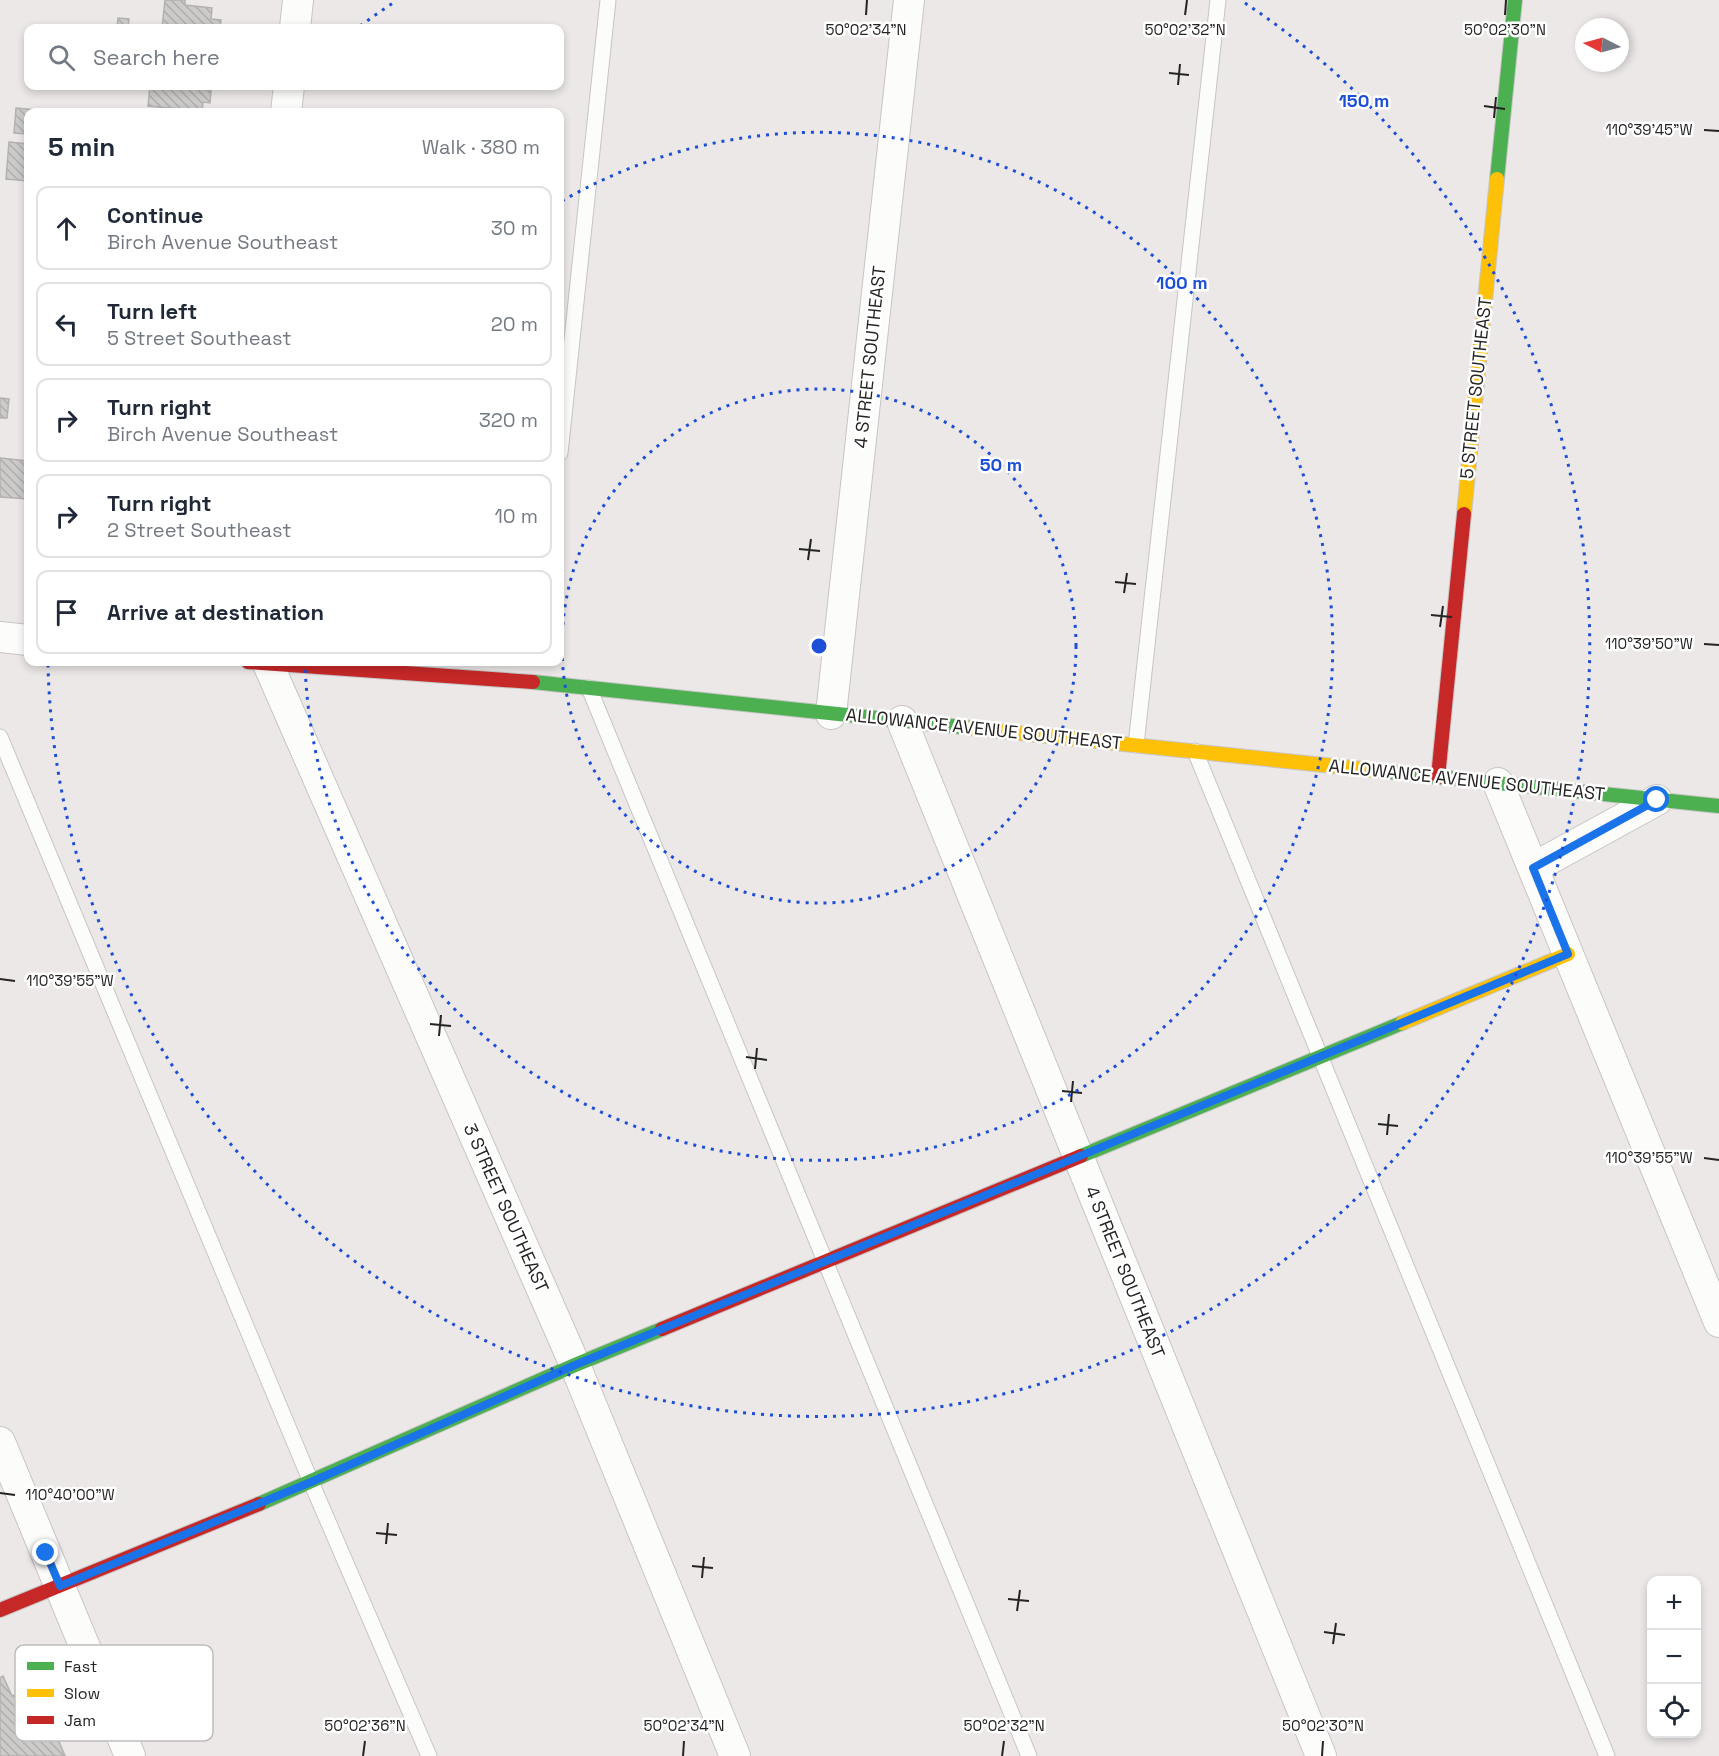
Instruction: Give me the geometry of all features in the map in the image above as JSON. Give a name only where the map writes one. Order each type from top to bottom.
[{"type":"street","points":[[295,24],[298,0]]},
{"type":"street","name":"4 STREET SOUTHEAST","points":[[831,714],[909,0]]},
{"type":"street","name":"5 STREET SOUTHEAST","points":[[1438,777],[1515,0]]},
{"type":"street","points":[[286,108],[289,90]]},
{"type":"street","points":[[0,637],[24,640]]},
{"type":"street","name":"3 STREET SOUTHEAST","points":[[259,666],[575,1365],[735,1756]]},
{"type":"street","name":"ALLOWANCE AVENUE SOUTHEAST","points":[[318,666],[536,677],[589,688],[1719,806]]},
{"type":"street","name":"4 STREET SOUTHEAST","points":[[902,721],[1321,1756]]},
{"type":"street","points":[[1498,783],[1719,1322]]},
{"type":"street","points":[[1533,868],[1657,800]]},
{"type":"street","points":[[0,1610],[311,1482],[575,1365],[1568,954]]},
{"type":"street","points":[[0,1442],[84,1645]]},
{"type":"street","points":[[124,1741],[130,1756]]},
{"type":"lane","points":[[564,415],[608,0]]},
{"type":"lane","points":[[1136,745],[1218,0]]},
{"type":"lane","points":[[589,688],[1029,1756]]},
{"type":"lane","points":[[0,737],[311,1482],[429,1756]]},
{"type":"lane","points":[[1195,751],[1607,1756]]},
{"type":"building","points":[[165,0],[185,0],[185,5],[212,8],[211,19],[221,20],[220,24],[162,24]]},
{"type":"building","points":[[118,18],[129,19],[128,24],[117,24]]},
{"type":"building","points":[[150,90],[211,90],[210,103],[203,102],[202,108],[148,106]]},
{"type":"building","points":[[16,108],[24,109],[24,134],[14,133]]},
{"type":"building","points":[[9,142],[24,144],[24,181],[6,179]]},
{"type":"building","points":[[0,398],[9,399],[7,418],[0,418]]},
{"type":"building","points":[[0,458],[24,461],[24,499],[0,497]]},
{"type":"building","points":[[3,1676],[12,1696],[15,1695],[15,1741],[59,1741],[65,1756],[0,1756],[0,1678]]},
{"type":"traffic: fast","points":[[1497,179],[1515,0]]},
{"type":"traffic: fast","points":[[533,682],[971,728]]},
{"type":"traffic: fast","points":[[1381,771],[1719,806]]},
{"type":"traffic: fast","points":[[1081,1156],[1402,1023]]},
{"type":"traffic: fast","points":[[259,1504],[662,1329]]},
{"type":"traffic: slow","points":[[1464,514],[1497,179]]},
{"type":"traffic: slow","points":[[971,728],[1381,771]]},
{"type":"traffic: slow","points":[[1402,1023],[1568,954]]},
{"type":"traffic: jam","points":[[1438,777],[1464,514]]},
{"type":"traffic: jam","points":[[305,666],[533,682]]},
{"type":"traffic: jam","points":[[662,1329],[1081,1156]]},
{"type":"traffic: jam","points":[[0,1610],[259,1504]]},
{"type":"route","points":[[46,1553],[60,1586],[311,1482],[575,1365],[1568,954],[1533,868],[1657,800]]}]
